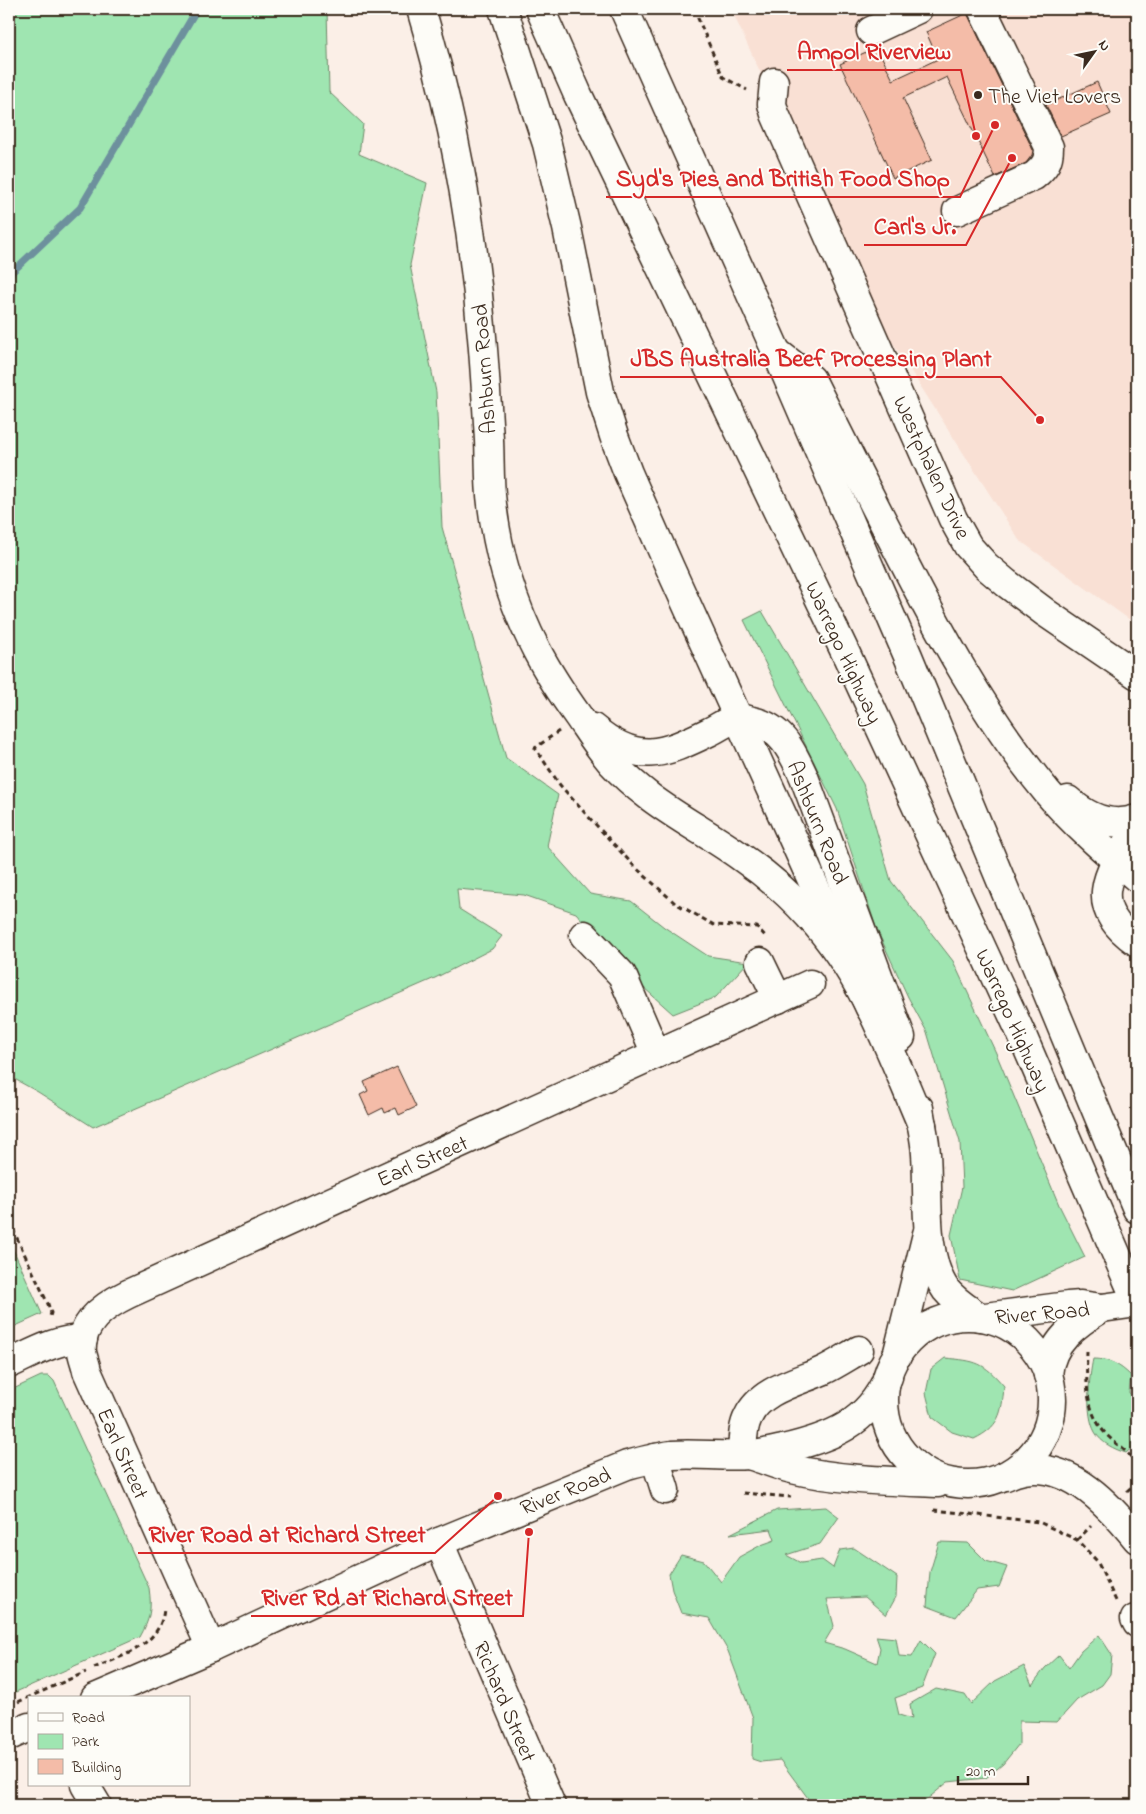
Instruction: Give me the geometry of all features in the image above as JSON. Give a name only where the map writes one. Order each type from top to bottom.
[{"type":"main road","name":"Ashburn Road","points":[[421,9],[434,53],[449,120],[462,182],[472,246],[482,336],[491,500],[500,549],[512,594],[524,625],[551,677],[596,743],[618,770],[675,815],[754,866],[810,916],[832,945],[870,1008],[922,1125]]},
{"type":"main road","points":[[503,9],[547,144],[567,228],[600,392],[614,436],[636,491],[870,1008]]},
{"type":"main road","name":"Warrego Highway","points":[[540,9],[578,95],[851,665],[1021,1033],[1137,1302]]},
{"type":"main road","name":"Warrego Highway","points":[[624,9],[908,656],[1137,1209]]},
{"type":"main road","points":[[871,31],[918,9]]},
{"type":"main road","points":[[957,211],[1034,176],[1045,167],[1049,158],[1049,147],[982,9]]},
{"type":"main road","name":"Westphalen Drive","points":[[773,93],[775,114],[953,519],[968,546],[986,566],[1006,583],[1046,613],[1137,675]]},
{"type":"main road","points":[[776,352],[811,379],[923,600],[965,675],[1010,743],[1064,811],[1088,836],[1137,878]]},
{"type":"main road","name":"Ashburn Road","points":[[578,716],[612,742],[629,750],[645,753],[676,747],[738,718],[762,723],[776,730],[793,755],[804,777],[896,1022],[913,1076],[926,1160],[928,1230],[936,1265],[944,1286],[956,1300],[980,1317]]},
{"type":"main road","points":[[1010,743],[1065,798],[1088,815],[1101,821],[1118,823],[1137,819]]},
{"type":"main road","points":[[1137,827],[1116,860],[1105,888],[1106,900],[1116,924],[1124,933],[1137,942]]},
{"type":"main road","points":[[584,935],[622,975],[656,1054]]},
{"type":"main road","points":[[760,962],[778,999]]},
{"type":"main road","name":"Earl Street","points":[[211,1648],[87,1371],[82,1352],[83,1339],[92,1318],[108,1304],[121,1297],[810,984]]},
{"type":"main road","name":"Ashburn Road","points":[[893,1366],[920,1255],[928,1230]]},
{"type":"main road","name":"River Road","points":[[980,1317],[1081,1305],[1102,1308],[1137,1302]]},
{"type":"main road","name":"River Road","points":[[1048,1374],[1050,1361],[1064,1338],[1077,1325],[1102,1308]]},
{"type":"main road","points":[[1006,1476],[1029,1459],[1043,1436],[1051,1409],[1048,1374],[1035,1350],[1020,1334],[1001,1322],[980,1317],[964,1317],[926,1327],[911,1338],[893,1366],[886,1390],[887,1420],[891,1432],[898,1446],[911,1463],[927,1475],[947,1482],[965,1484],[979,1484],[1031,1469],[1052,1471],[1084,1486],[1111,1509],[1137,1539]]},
{"type":"main road","points":[[9,1364],[55,1343],[69,1339],[83,1339]]},
{"type":"main road","points":[[746,1455],[744,1432],[748,1415],[765,1397],[776,1390],[823,1370],[859,1350]]},
{"type":"main road","name":"River Road","points":[[100,1696],[211,1648],[439,1542],[593,1477],[627,1465],[673,1455],[746,1455],[808,1443],[844,1429],[862,1415],[876,1400],[893,1366]]},
{"type":"main road","name":"River Road","points":[[746,1455],[791,1469],[814,1473],[887,1480],[965,1484]]},
{"type":"main road","points":[[656,1458],[665,1490]]},
{"type":"main road","name":"Richard Street","points":[[439,1542],[551,1805]]},
{"type":"main road","points":[[9,1736],[28,1727]]},
{"type":"main road","points":[[86,1786],[97,1805]]},
{"type":"path","points":[[694,9],[723,77],[773,93]]},
{"type":"path","points":[[578,716],[535,748],[560,785],[634,866],[675,903],[714,925],[757,927],[774,947],[760,962]]},
{"type":"path","points":[[9,1221],[48,1304],[51,1313],[45,1325]]},
{"type":"path","points":[[1089,1343],[1086,1387],[1093,1415],[1108,1436],[1131,1456],[1137,1470]]},
{"type":"path","points":[[1123,1494],[1136,1483],[1137,1479]]},
{"type":"path","points":[[743,1493],[800,1498]]},
{"type":"path","points":[[932,1510],[1039,1522],[1077,1540],[1097,1561],[1130,1616]]},
{"type":"path","points":[[1077,1540],[1092,1524]]},
{"type":"path","points":[[31,1696],[142,1646],[152,1637],[161,1624],[164,1610],[163,1602]]},
{"type":"path","points":[[18,1702],[28,1697]]},
{"type":"shaded area","points":[[731,9],[1137,9],[1137,625],[1019,540],[866,301]]},
{"type":"green space","points":[[9,9],[327,9],[329,92],[363,124],[359,154],[427,183],[410,265],[436,392],[442,527],[506,758],[558,795],[547,846],[590,894],[631,901],[664,927],[708,956],[748,962],[716,997],[673,1014],[633,978],[576,913],[524,895],[457,889],[459,909],[502,936],[492,949],[435,978],[93,1127],[9,1076]]},
{"type":"green space","points":[[762,611],[863,784],[891,881],[953,961],[996,1053],[1059,1205],[1085,1257],[1012,1291],[960,1280],[951,1235],[962,1187],[960,1142],[927,1032],[908,997],[877,930],[837,809],[744,620]]},
{"type":"green space","points":[[9,1240],[42,1314],[9,1329]]},
{"type":"green space","points":[[945,1358],[965,1360],[979,1364],[985,1367],[1004,1386],[998,1419],[989,1430],[974,1439],[952,1432],[932,1417],[926,1393],[931,1369]]},
{"type":"green space","points":[[1093,1359],[1114,1363],[1131,1376],[1129,1393],[1137,1395],[1137,1419],[1131,1430],[1133,1447],[1126,1453],[1104,1442],[1095,1432],[1092,1424],[1089,1396]]},
{"type":"green space","points":[[41,1376],[49,1376],[54,1381],[149,1588],[150,1608],[146,1625],[140,1637],[9,1695],[9,1391]]},
{"type":"green space","points":[[826,1507],[839,1517],[820,1544],[786,1555],[801,1563],[822,1560],[833,1568],[840,1550],[854,1548],[897,1577],[896,1597],[886,1615],[865,1597],[827,1599],[834,1626],[824,1643],[845,1649],[877,1663],[880,1648],[876,1636],[896,1638],[899,1656],[912,1657],[921,1640],[935,1654],[922,1688],[895,1698],[899,1715],[912,1719],[910,1704],[936,1689],[965,1695],[971,1704],[995,1681],[1024,1666],[1032,1685],[1045,1668],[1059,1655],[1069,1668],[1081,1651],[1099,1635],[1112,1655],[1110,1674],[1102,1685],[1077,1700],[1057,1722],[1019,1721],[1019,1744],[1003,1764],[986,1778],[948,1782],[920,1805],[888,1805],[880,1802],[865,1805],[813,1805],[780,1760],[761,1762],[752,1759],[753,1718],[728,1651],[709,1618],[681,1613],[672,1590],[669,1574],[681,1555],[704,1561],[721,1582],[739,1557],[775,1540],[771,1529],[730,1534],[777,1510]]},
{"type":"green space","points":[[939,1542],[968,1543],[986,1561],[1007,1567],[999,1587],[977,1590],[956,1617],[927,1606],[930,1572]]},
{"type":"building","points":[[967,13],[1033,150],[1032,155],[1026,163],[995,177],[947,77],[903,98],[932,160],[893,178],[840,64],[877,47],[893,80],[938,59],[926,32]]},
{"type":"building","points":[[1097,82],[1111,114],[1061,136],[1046,105]]},
{"type":"building","points":[[397,1067],[416,1107],[399,1115],[396,1108],[385,1113],[383,1108],[369,1115],[360,1095],[368,1091],[364,1082]]},
{"type":"waterway","points":[[9,275],[80,208],[197,9]]},
{"type":"place","name":"The Viet Lovers","points":[[978,95]]},
{"type":"place","name":"Syd's Pies and British Food Shop","points":[[995,125]]},
{"type":"place","name":"Ampol Riverview","points":[[976,136]]},
{"type":"place","name":"Carl's Jr.","points":[[1012,158]]},
{"type":"place","name":"JBS Australia Beef Processing Plant","points":[[1040,420]]},
{"type":"place","name":"River Road at Richard Street","points":[[498,1496]]},
{"type":"place","name":"River Rd at Richard Street","points":[[529,1532]]}]
